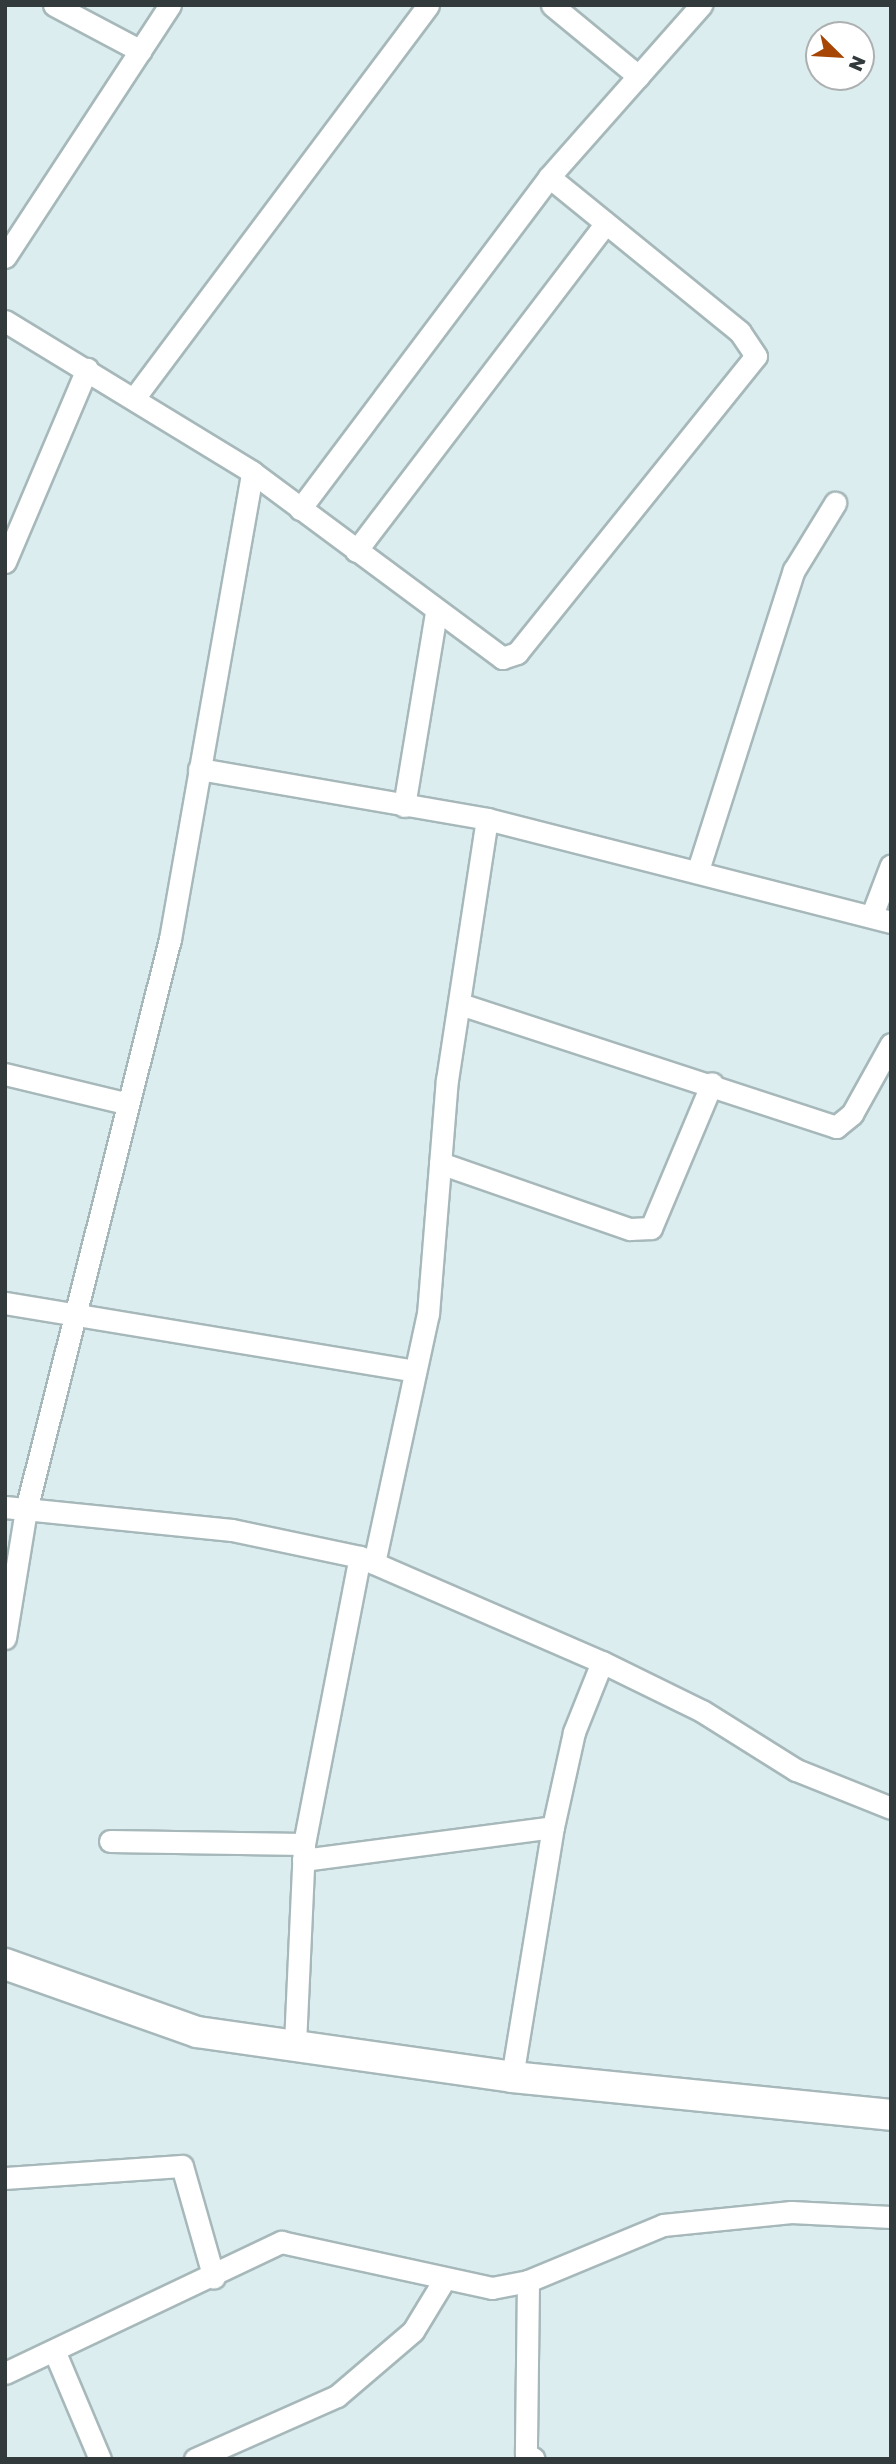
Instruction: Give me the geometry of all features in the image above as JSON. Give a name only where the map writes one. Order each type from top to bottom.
[{"type":"street","points":[[54,5],[141,51]]},
{"type":"street","points":[[5,257],[170,5]]},
{"type":"street","points":[[135,397],[428,5]]},
{"type":"street","points":[[552,5],[638,76]]},
{"type":"street","points":[[300,509],[549,177],[701,5]]},
{"type":"street","points":[[5,321],[135,397],[252,472],[489,653],[517,653],[756,356],[740,332],[549,177]]},
{"type":"street","points":[[356,551],[606,223]]},
{"type":"street","points":[[5,562],[87,369]]},
{"type":"street","points":[[5,1638],[15,1508],[74,1315],[125,1103],[170,939],[252,472]]},
{"type":"street","points":[[698,870],[794,570],[835,503]]},
{"type":"street","points":[[404,806],[436,612]]},
{"type":"street","points":[[199,769],[487,819],[698,870],[881,919],[891,865]]},
{"type":"street","points":[[295,2044],[303,1852],[367,1560],[428,1314],[440,1163],[487,819]]},
{"type":"street","points":[[460,1004],[844,1125],[891,1044]]},
{"type":"street","points":[[5,1074],[125,1103]]},
{"type":"street","points":[[440,1163],[630,1229],[651,1228],[712,1083]]},
{"type":"street","points":[[5,1303],[414,1371]]},
{"type":"street","points":[[15,1508],[232,1530],[367,1560],[603,1662],[702,1712],[796,1770],[891,1808]]},
{"type":"street","points":[[512,2077],[553,1827],[574,1732],[603,1662]]},
{"type":"street","points":[[110,1841],[303,1852],[553,1827]]},
{"type":"street","points":[[5,1964],[176,2028],[512,2077],[891,2115]]},
{"type":"street","points":[[5,2178],[182,2166],[214,2278]]},
{"type":"street","points":[[5,2373],[55,2355],[214,2278],[258,2249],[300,2241],[444,2280],[492,2288],[528,2281],[663,2225],[791,2212],[891,2217]]},
{"type":"street","points":[[195,2459],[337,2396],[413,2331],[444,2280]]},
{"type":"street","points":[[528,2281],[526,2454],[534,2459]]},
{"type":"street","points":[[55,2355],[100,2459]]}]
